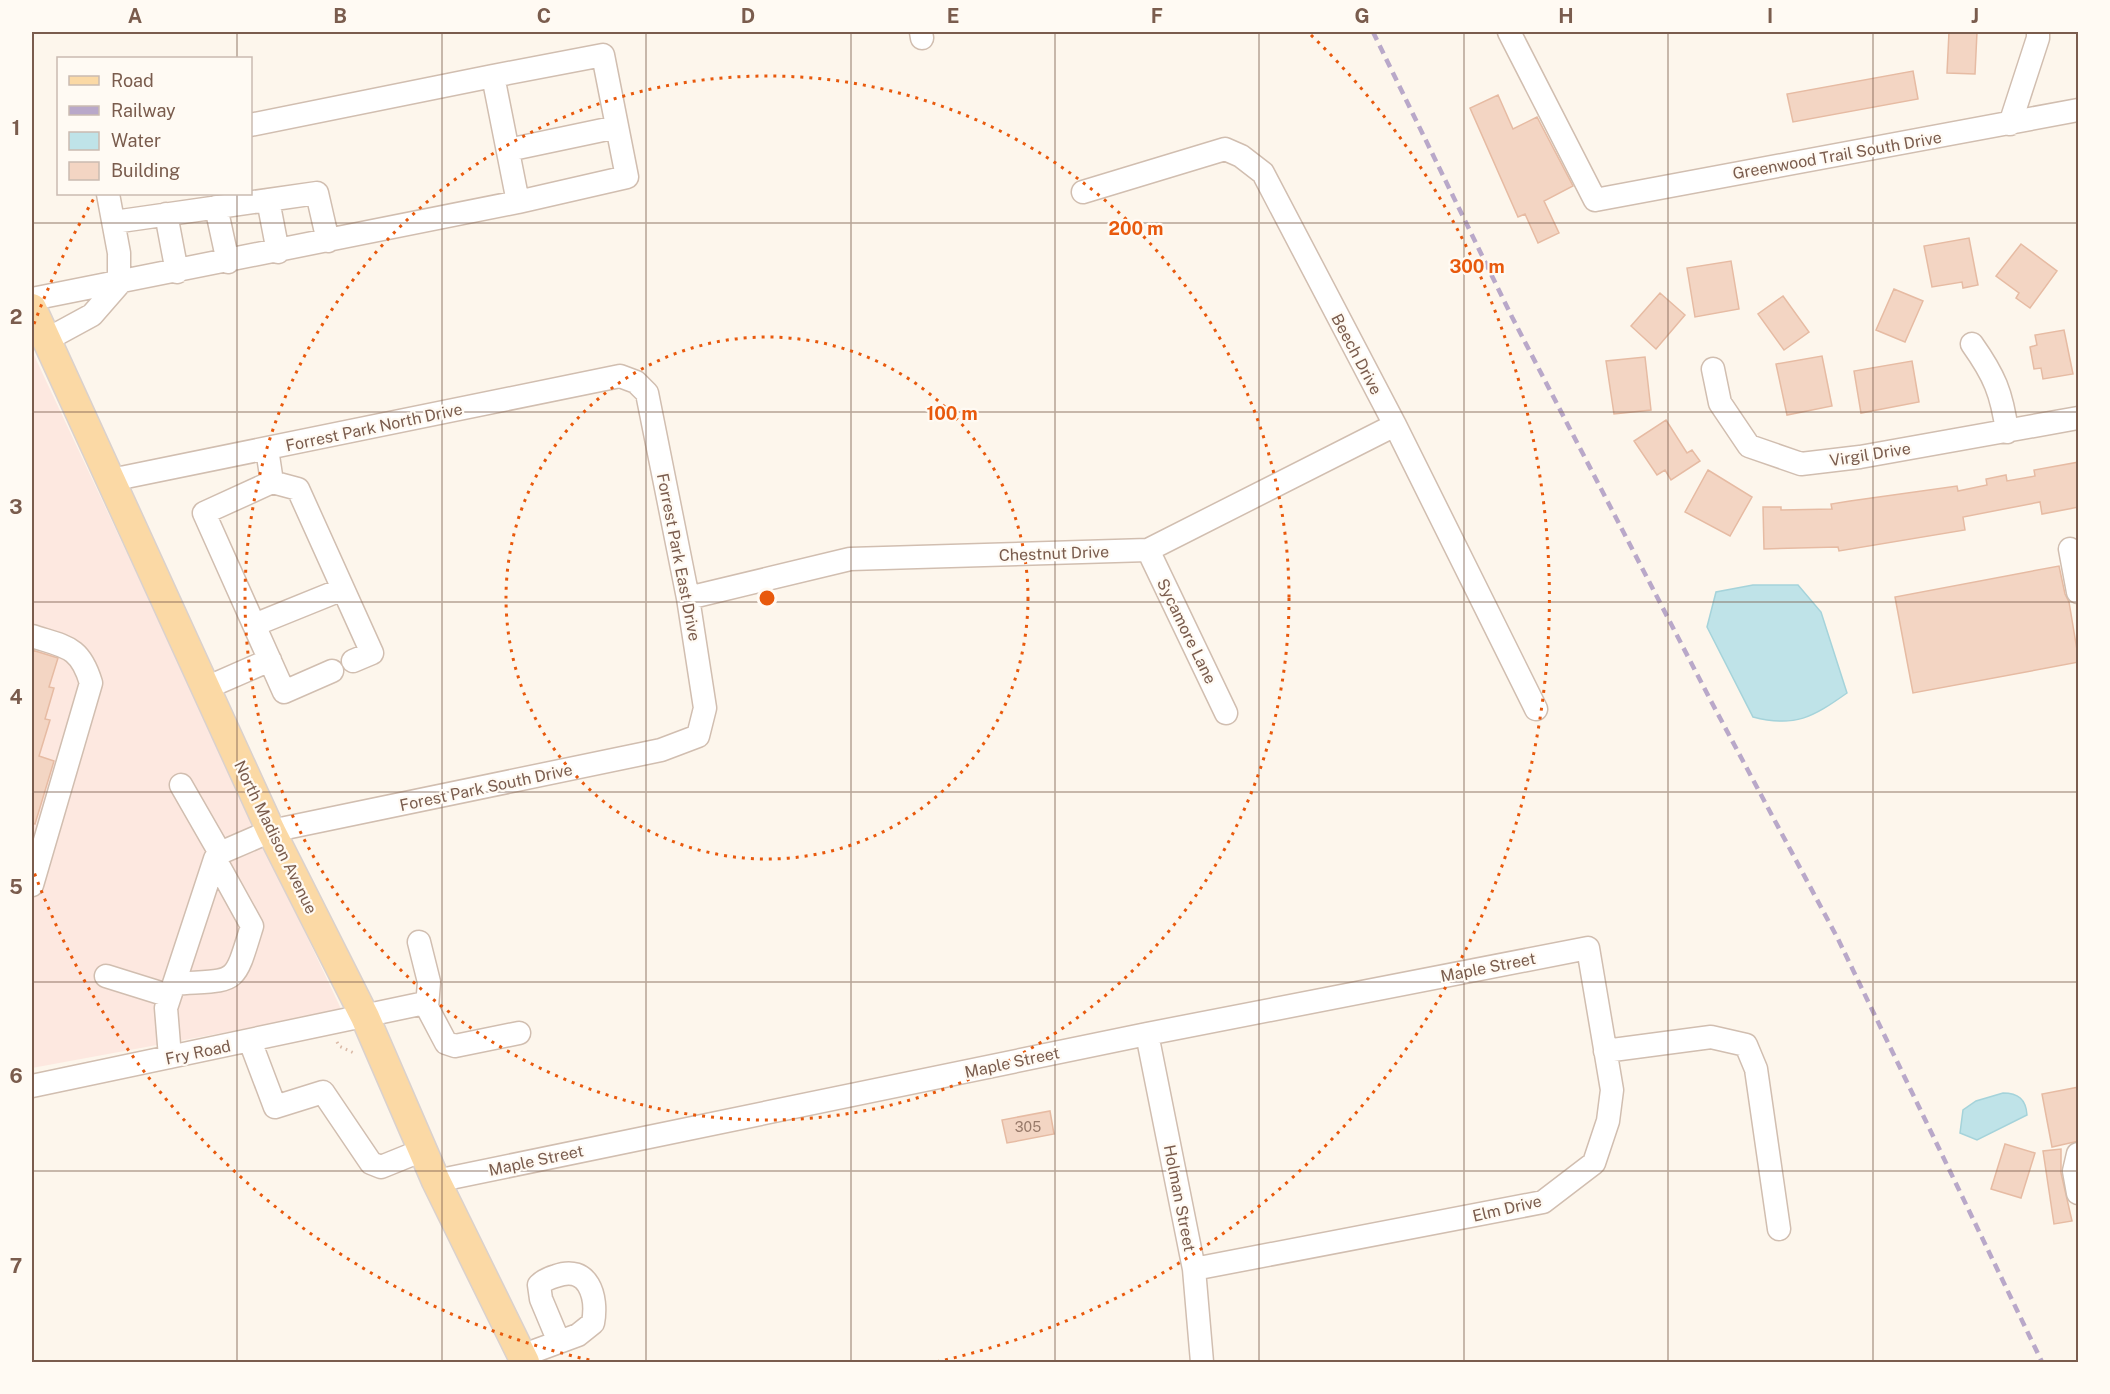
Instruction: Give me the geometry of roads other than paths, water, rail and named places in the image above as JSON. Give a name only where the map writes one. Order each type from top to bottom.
[{"type":"main road","name":"North Madison Avenue","points":[[32,308],[271,831],[365,1017],[436,1181],[523,1359]]},
{"type":"street","name":"Greenwood Trail South Drive","points":[[1509,32],[1595,200],[2079,110]]},
{"type":"street","points":[[2010,124],[2038,39],[2038,32]]},
{"type":"street","points":[[32,299],[278,252],[627,177],[603,55],[252,125]]},
{"type":"street","points":[[493,76],[518,202]]},
{"type":"street","points":[[508,150],[617,127]]},
{"type":"street","name":"Beech Drive","points":[[1083,192],[1177,161],[1225,149],[1241,156],[1263,173],[1395,425],[1536,709]]},
{"type":"street","points":[[114,222],[317,194],[328,241]]},
{"type":"street","points":[[46,340],[92,315],[118,284],[119,253],[108,195]]},
{"type":"street","points":[[268,200],[278,252]]},
{"type":"street","points":[[216,207],[228,262]]},
{"type":"street","points":[[166,214],[177,272]]},
{"type":"street","points":[[1972,344],[1993,373],[2004,410],[2007,432]]},
{"type":"street","name":"Virgil Drive","points":[[1713,369],[1719,403],[1749,446],[1801,464],[2007,432],[2079,418]]},
{"type":"street","name":"Forrest Park North Drive","points":[[111,480],[620,376],[636,382]]},
{"type":"street","name":"Forrest Park East Drive","points":[[636,382],[647,393],[688,598],[705,708],[698,736]]},
{"type":"street","name":"Chestnut Drive","points":[[688,598],[850,559],[1148,550],[1395,425]]},
{"type":"street","points":[[267,449],[272,482]]},
{"type":"street","points":[[332,671],[284,692],[204,513],[272,482],[298,489],[372,653],[353,661]]},
{"type":"street","points":[[2070,549],[2079,592]]},
{"type":"street","name":"Sycamore Lane","points":[[1148,550],[1226,713]]},
{"type":"street","points":[[254,625],[343,589]]},
{"type":"street","points":[[32,636],[70,649],[84,662],[91,683],[32,885]]},
{"type":"street","points":[[206,688],[270,660]]},
{"type":"street","name":"Forest Park South Drive","points":[[217,856],[271,831],[661,750],[698,736]]},
{"type":"street","points":[[105,976],[172,990],[227,980],[238,970],[252,926],[181,785]]},
{"type":"street","points":[[170,1058],[166,1008],[217,856]]},
{"type":"street","points":[[419,942],[429,982],[427,1007],[446,1043],[455,1046],[519,1033]]},
{"type":"street","name":"Maple Street","points":[[436,1181],[1147,1034],[1588,948]]},
{"type":"street","name":"Elm Drive","points":[[1194,1269],[1543,1203],[1594,1163],[1608,1121],[1612,1090],[1588,948]]},
{"type":"street","name":"Fry Road","points":[[32,1086],[420,1004],[427,1007]]},
{"type":"street","name":"Holman Street","points":[[1147,1034],[1194,1269],[1202,1362]]},
{"type":"street","points":[[1605,1051],[1711,1037],[1746,1045],[1756,1068],[1779,1228]]},
{"type":"street","points":[[250,1041],[275,1107],[323,1092],[371,1163],[381,1167],[423,1150]]},
{"type":"street","points":[[2079,1154],[2074,1171],[2079,1192]]},
{"type":"street","points":[[523,1359],[559,1342]]},
{"type":"water","points":[[1753,585],[1798,585],[1821,612],[1847,693],[1813,714],[1792,721],[1753,717],[1707,627],[1716,592]]},
{"type":"water","points":[[2003,1093],[2013,1094],[2020,1098],[2025,1105],[2027,1115],[1977,1140],[1960,1133],[1963,1110],[1976,1101]]},
{"type":"railway","points":[[1373,32],[1512,317],[1712,703],[1838,939],[2042,1362]]}]
